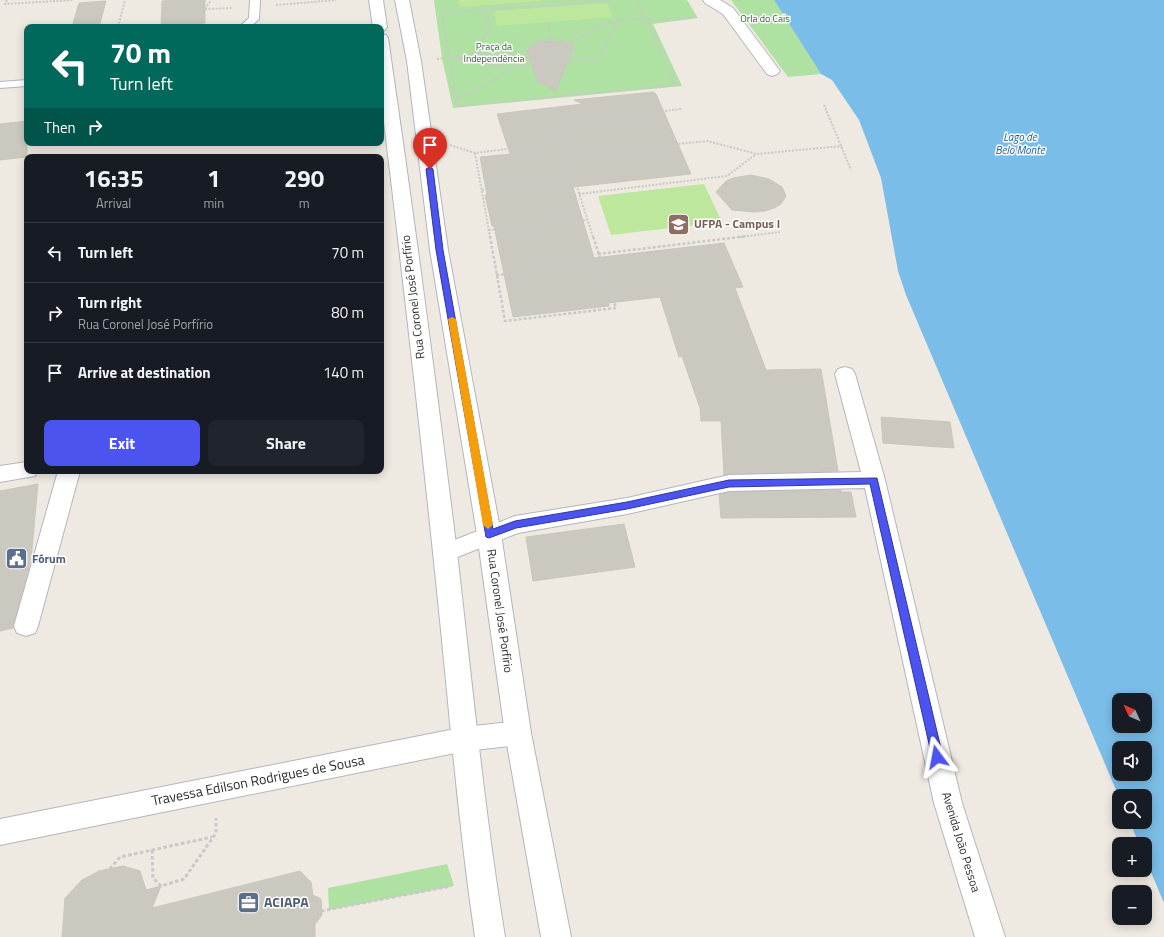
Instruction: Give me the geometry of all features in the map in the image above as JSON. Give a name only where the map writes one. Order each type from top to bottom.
[{"type":"street","points":[[376,0],[380,24]]},
{"type":"street","name":"Rua Coronel José Porfírio","points":[[402,0],[414,62],[440,250],[489,534],[518,733],[556,937]]},
{"type":"street","points":[[710,0],[728,11],[772,71]]},
{"type":"street","name":"Rua Coronel José Porfírio","points":[[384,60],[445,553],[480,878],[490,937]]},
{"type":"street","points":[[408,254],[440,250]]},
{"type":"street","name":"Avenida João Pessoa","points":[[845,374],[874,480],[948,803],[990,937]]},
{"type":"street","points":[[0,474],[24,470]]},
{"type":"street","points":[[26,626],[68,474]]},
{"type":"street","points":[[445,553],[489,534],[515,525],[627,506],[729,483],[874,480]]},
{"type":"street","name":"Travessa Edilson Rodrigues de Sousa","points":[[0,832],[465,739],[518,733]]},
{"type":"lane","points":[[248,24],[254,19],[255,0]]},
{"type":"lane","points":[[0,85],[24,83]]},
{"type":"path","points":[[7,0],[5,4],[74,0]]},
{"type":"path","points":[[119,24],[125,0]]},
{"type":"path","points":[[205,9],[211,0]]},
{"type":"path","points":[[611,0],[442,13],[457,106],[676,85],[638,0]]},
{"type":"path","points":[[475,55],[483,38],[489,32],[490,25],[488,18],[479,10]]},
{"type":"path","points":[[647,21],[693,17]]},
{"type":"path","points":[[568,43],[604,25],[617,21],[645,18]]},
{"type":"path","points":[[449,57],[508,67],[536,63],[562,65],[574,60],[583,59],[598,61],[617,21]]},
{"type":"path","points":[[548,23],[550,39]]},
{"type":"path","points":[[536,63],[526,58],[524,49],[535,42],[550,39],[568,43],[577,50],[573,58],[556,65]]},
{"type":"path","points":[[449,57],[507,54],[525,55]]},
{"type":"path","points":[[456,100],[495,80],[504,73],[508,67]]},
{"type":"path","points":[[824,106],[842,146],[850,170]]},
{"type":"path","points":[[475,153],[505,321],[616,308],[557,124],[681,109]]},
{"type":"path","points":[[567,155],[706,141],[756,154],[842,146]]},
{"type":"path","points":[[449,145],[475,153],[563,142]]},
{"type":"path","points":[[579,194],[727,176],[756,154]]},
{"type":"path","points":[[482,190],[575,180]]},
{"type":"path","points":[[489,230],[587,220]]},
{"type":"path","points":[[598,254],[780,232]]},
{"type":"path","points":[[496,275],[601,264]]},
{"type":"path","points":[[152,850],[154,878],[161,886],[184,879],[216,833],[217,788]]},
{"type":"path","points":[[110,869],[120,857],[213,837]]},
{"type":"path","points":[[322,911],[454,886],[480,878]]},
{"type":"green space","name":"Praça da Independência","points":[[434,0],[687,0],[698,18],[653,24],[682,86],[453,108],[442,58]]},
{"type":"green space","points":[[458,0],[542,0],[542,1],[460,7]]},
{"type":"green space","name":"Orla do Cais","points":[[731,0],[774,0],[821,74],[788,77]]},
{"type":"green space","points":[[607,3],[613,17],[497,26],[494,11]]},
{"type":"green space","points":[[704,184],[722,222],[611,235],[598,196]]},
{"type":"green space","points":[[447,864],[454,886],[329,910],[328,888]]},
{"type":"water","name":"Lago de Belo Monte","points":[[774,0],[1164,0],[1164,903],[1152,875],[1152,837],[1136,837],[1133,829],[1152,829],[1152,789],[1116,789],[1112,781],[1152,781],[1152,741],[1112,741],[1112,781],[906,295],[898,271],[881,178],[859,120],[832,80],[821,74]]},
{"type":"building","points":[[205,0],[205,23],[161,24],[162,1]]},
{"type":"building","points":[[106,1],[100,24],[73,24],[79,3]]},
{"type":"building","points":[[551,41],[574,45],[556,91],[537,81],[527,50],[538,43]]},
{"type":"building","points":[[653,92],[656,94],[691,174],[573,187],[594,258],[724,243],[743,287],[735,288],[766,370],[821,369],[838,471],[724,475],[721,421],[701,421],[700,408],[682,356],[679,357],[660,297],[608,303],[609,306],[513,317],[494,226],[492,226],[485,195],[487,195],[480,157],[510,154],[497,114],[583,104],[574,100]]},
{"type":"building","points":[[24,121],[24,146],[27,146],[27,154],[24,154],[24,157],[0,160],[0,124]]},
{"type":"building","points":[[751,175],[769,179],[782,187],[786,196],[781,204],[765,211],[755,212],[732,210],[716,192],[726,181],[733,178]]},
{"type":"building","points":[[881,417],[950,422],[954,448],[883,443]]},
{"type":"building","name":"Fórum","points":[[38,484],[31,560],[13,628],[0,631],[0,491]]},
{"type":"building","points":[[841,490],[841,492],[851,492],[856,517],[721,518],[719,495],[729,492]]},
{"type":"building","points":[[624,524],[635,567],[533,581],[526,537]]},
{"type":"building","name":"ACIAPA","points":[[123,866],[140,871],[146,890],[161,886],[152,908],[300,871],[311,882],[313,895],[321,899],[322,915],[315,924],[315,937],[62,937],[65,898],[82,880],[99,871]]},
{"type":"slow traffic","points":[[452,319],[488,525]]},
{"type":"place","name":"UFPA - Campus I","points":[[678,224]]},
{"type":"place","name":"Fórum","points":[[16,559]]},
{"type":"place","name":"ACIAPA","points":[[248,902]]},
{"type":"route","points":[[430,169],[440,250],[489,534],[515,525],[627,506],[729,483],[874,480],[937,757]]}]
